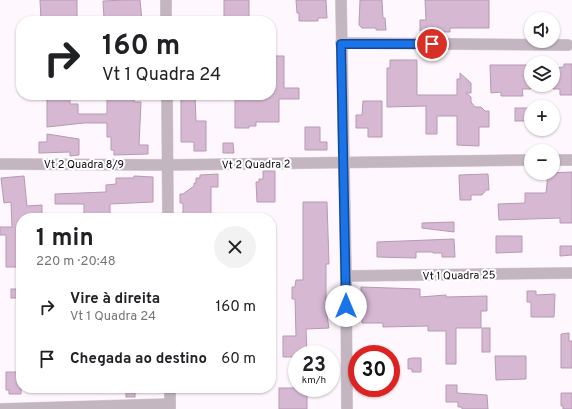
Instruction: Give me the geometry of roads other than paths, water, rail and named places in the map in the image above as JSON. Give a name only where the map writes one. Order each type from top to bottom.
[{"type":"street","points":[[166,0],[166,16]]},
{"type":"street","points":[[341,0],[346,276],[346,409]]},
{"type":"street","points":[[341,44],[568,45]]},
{"type":"street","points":[[167,100],[168,213]]},
{"type":"street","name":"Vt 2 Quadra 2","points":[[167,165],[524,160]]},
{"type":"street","points":[[560,160],[572,160]]},
{"type":"street","name":"Vt 2 Quadra 8/9","points":[[0,164],[167,165]]},
{"type":"street","name":"Vt 1 Quadra 25","points":[[346,276],[572,273]]},
{"type":"street","points":[[0,408],[170,407],[170,393]]}]
